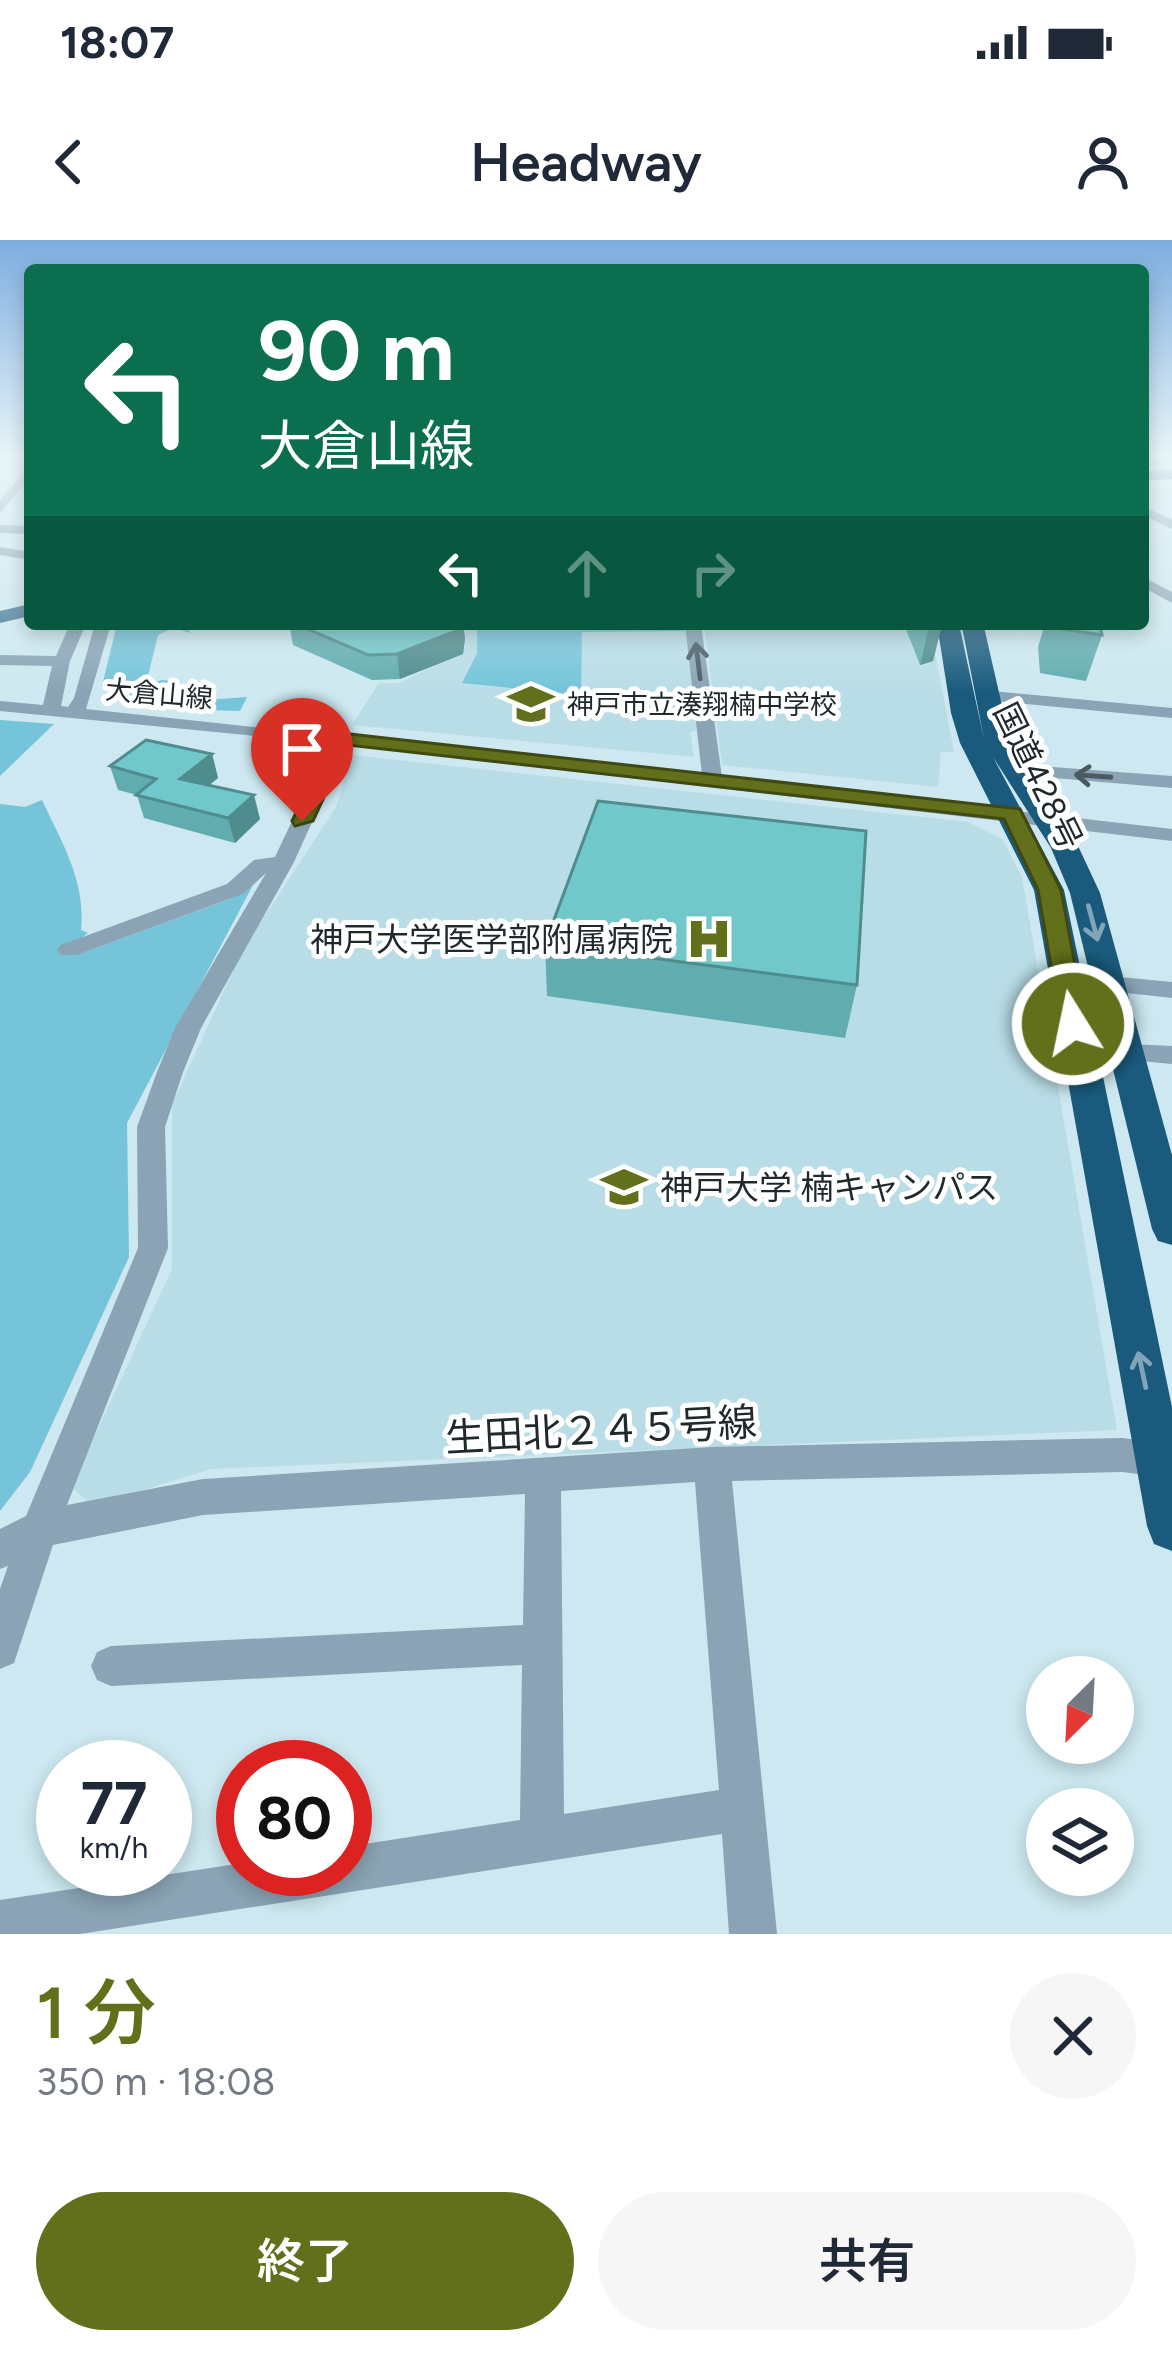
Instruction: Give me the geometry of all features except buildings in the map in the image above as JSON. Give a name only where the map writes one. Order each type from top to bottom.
[{"type":"highway","name":"国道428号","points":[[949,630],[973,743],[1085,893],[1172,1229]]},
{"type":"highway","name":"国道428号","points":[[974,630],[998,745],[1014,770],[1049,890],[1166,1460],[1172,1526]]},
{"type":"street","points":[[51,711],[62,662],[75,630]]},
{"type":"street","points":[[74,713],[83,698],[101,630]]},
{"type":"street","points":[[694,630],[713,781]]},
{"type":"street","points":[[0,660],[62,662]]},
{"type":"street","points":[[991,696],[1172,713]]},
{"type":"street","name":"大倉山線","points":[[0,706],[341,739],[1172,835]]},
{"type":"street","points":[[0,1649],[39,1528],[153,1248],[151,1126],[170,1072],[188,1028],[283,862],[341,739]]},
{"type":"street","points":[[1014,770],[1172,782]]},
{"type":"street","points":[[69,950],[235,890],[262,865],[283,862]]},
{"type":"street","points":[[1109,984],[1172,990]]},
{"type":"street","points":[[1129,1053],[1172,1055]]},
{"type":"street","name":"生田北２４５号線","points":[[0,1550],[39,1528],[203,1497],[712,1464],[1122,1455],[1166,1460]]},
{"type":"street","points":[[712,1464],[753,1934]]},
{"type":"street","points":[[542,1840],[544,1475]]},
{"type":"street","points":[[111,1666],[543,1644]]},
{"type":"street","points":[[0,1923],[740,1809]]},
{"type":"shaded area","points":[[116,630],[169,630],[158,635],[147,680],[111,691],[102,686]]},
{"type":"shaded area","points":[[477,630],[684,631],[582,632],[581,695],[462,683],[477,653]]},
{"type":"shaded area","name":"神戸市立湊翔楠中学校","points":[[687,630],[698,730],[690,732],[694,757],[352,725],[379,683],[399,683],[464,651],[466,638],[453,632]]},
{"type":"shaded area","points":[[705,630],[931,630],[954,752],[941,752],[938,787],[722,765]]},
{"type":"shaded area","points":[[176,681],[182,693],[206,700],[247,697],[240,711],[138,708],[124,695],[152,683],[149,696],[173,695],[174,689],[158,688],[155,682]]},
{"type":"shaded area","points":[[0,720],[54,724],[0,776]]},
{"type":"shaded area","name":"神戸大学 楠キャンパス","points":[[352,755],[968,822],[1002,839],[1022,877],[1117,1430],[211,1469],[92,1506],[71,1487],[172,1269],[172,1105],[242,951],[336,807]]},
{"type":"shaded area","points":[[42,800],[76,879],[81,930],[88,933],[76,942],[85,952],[230,899],[253,885],[127,1123],[129,1257],[30,1472],[0,1511],[0,804],[25,807]]},
{"type":"place","name":"神戸市立湊翔楠中学校","points":[[531,704]]},
{"type":"place","name":"神戸大学医学部附属病院","points":[[709,939]]},
{"type":"place","name":"神戸大学 楠キャンパス","points":[[624,1187]]},
{"type":"route","points":[[302,821],[341,739],[1012,814],[1049,890],[1073,1024]]}]
